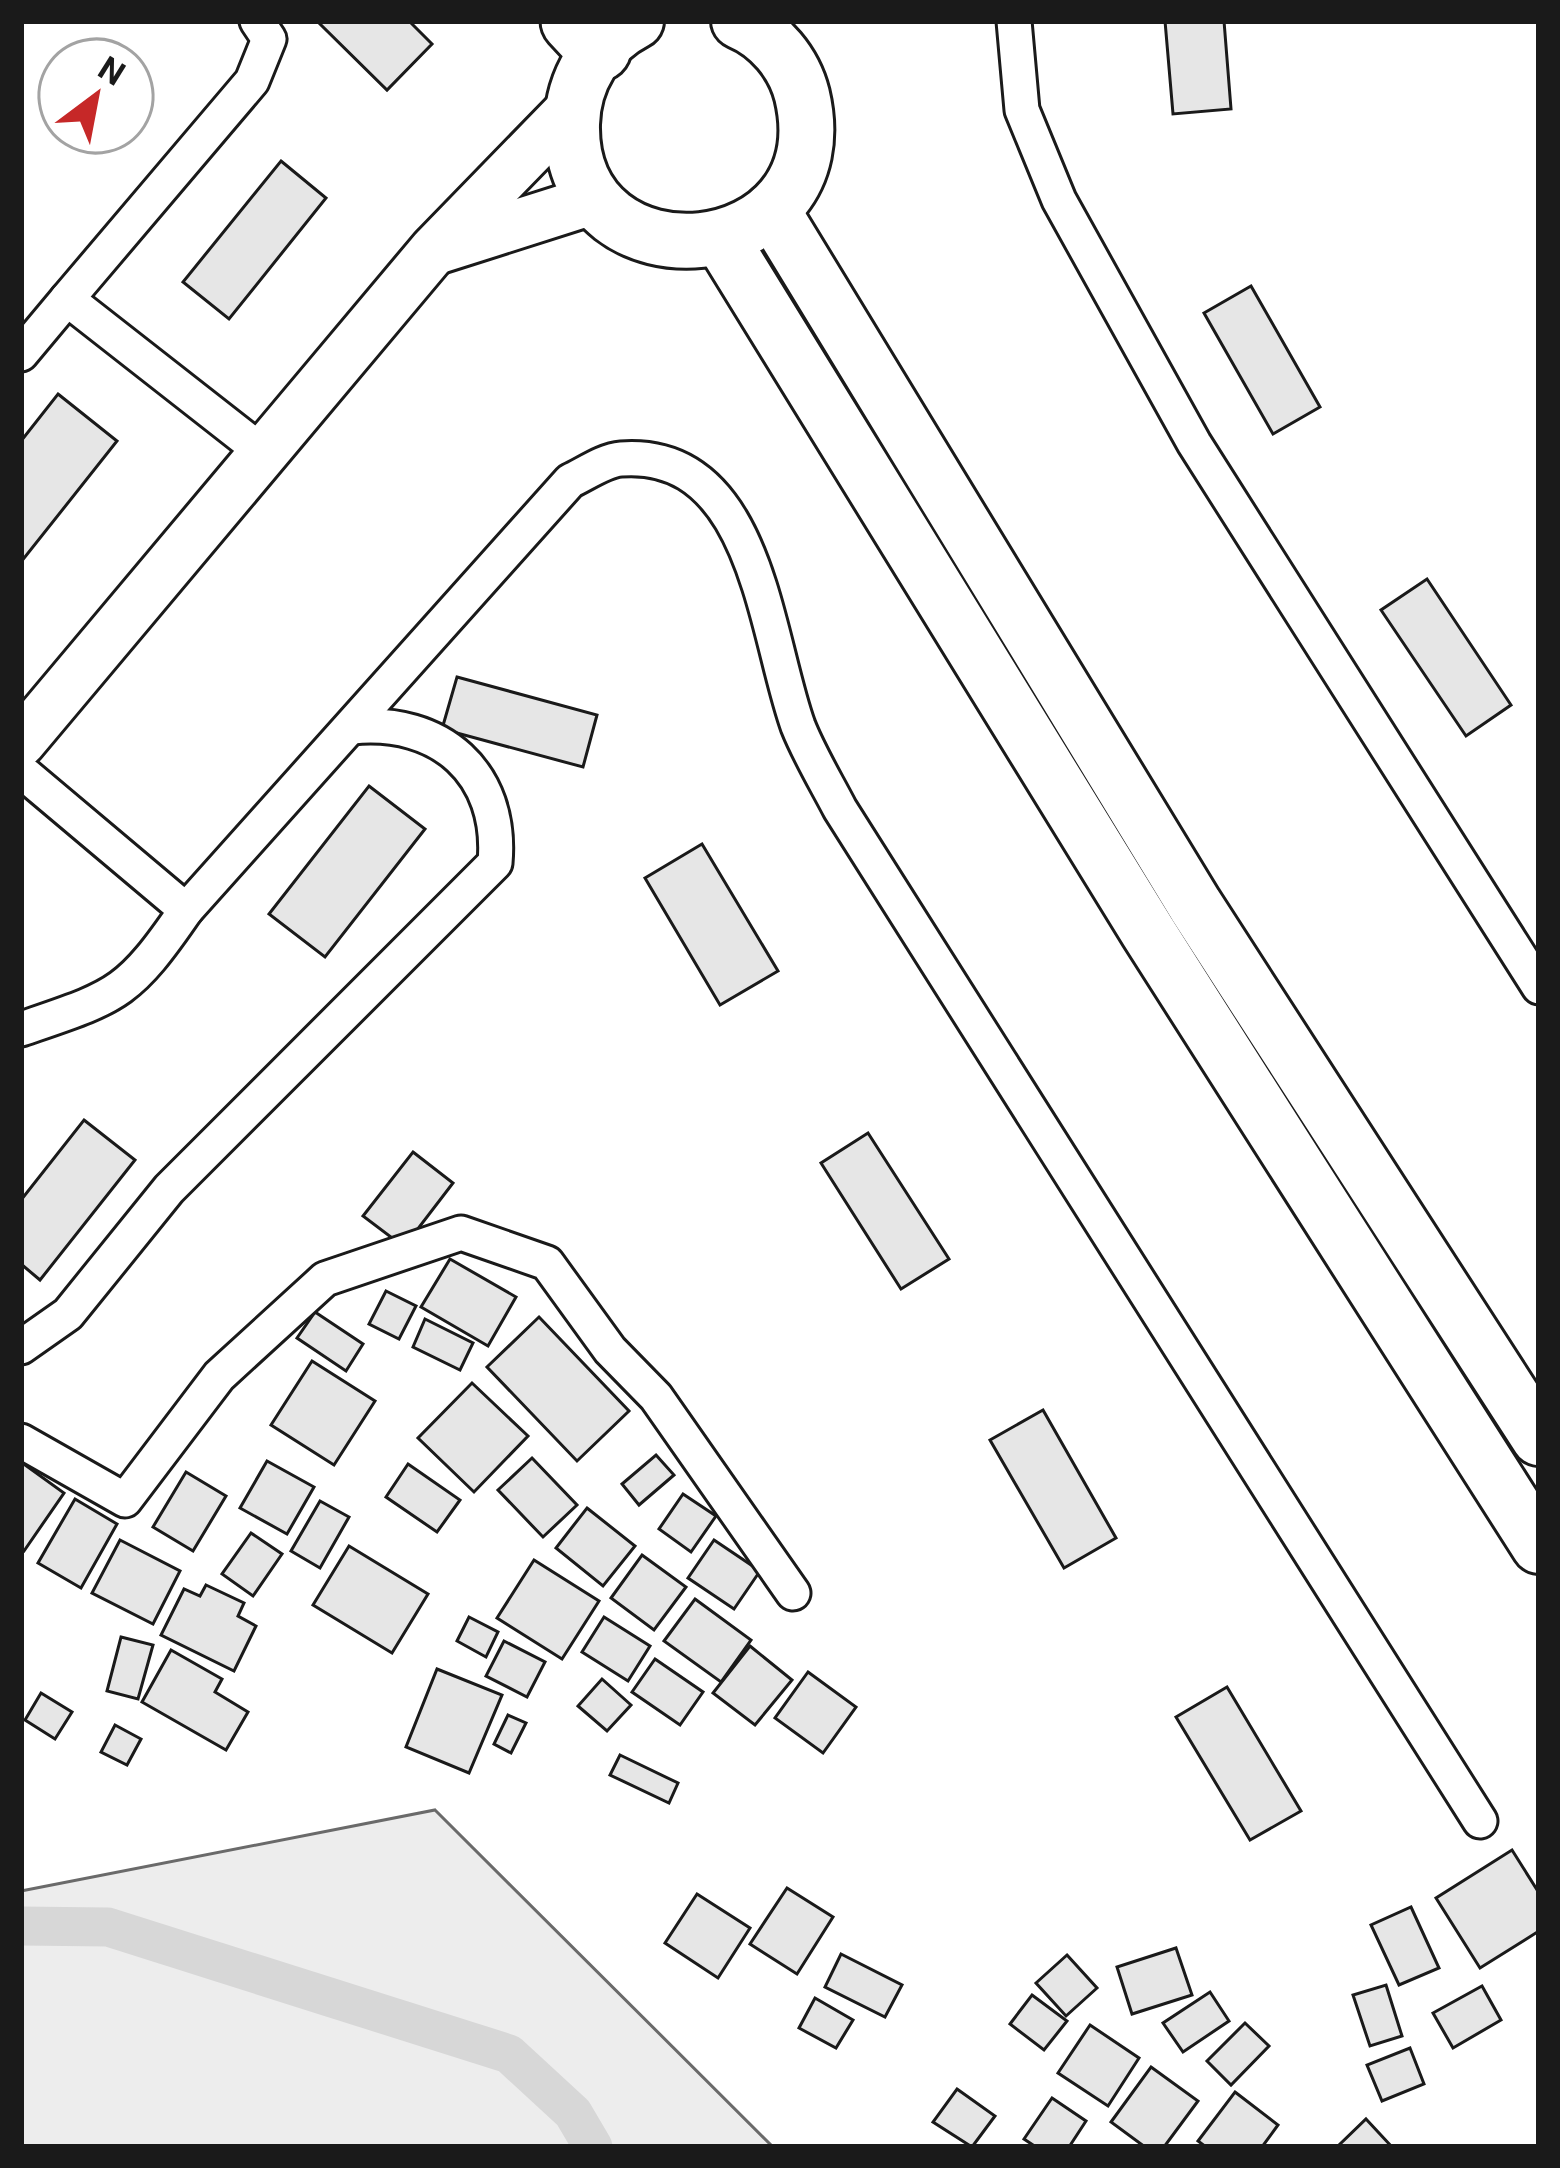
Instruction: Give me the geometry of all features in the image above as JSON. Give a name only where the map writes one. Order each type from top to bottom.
[{"type":"main road","points":[[603,30],[572,108],[572,140],[580,171],[596,199],[616,218],[666,242],[722,239],[772,210],[800,166],[806,113],[788,63],[747,23]]},
{"type":"main road","points":[[772,210],[1195,904],[1539,1438]]},
{"type":"main road","points":[[722,239],[1136,911],[1539,1546]]},
{"type":"street","points":[[21,353],[252,80],[269,39],[257,21]]},
{"type":"street","points":[[1014,21],[1022,110],[1059,200],[1194,443],[1539,987]]},
{"type":"street","points":[[21,742],[434,250],[572,108]]},
{"type":"street","points":[[434,250],[596,199]]},
{"type":"street","points":[[68,299],[261,451]]},
{"type":"street","points":[[21,1029],[110,999],[147,966],[186,910],[570,481],[618,459],[671,464],[712,494],[746,540],[799,728],[840,809],[1480,1821]]},
{"type":"street","points":[[21,1347],[68,1314],[169,1189],[495,863],[498,826],[486,786],[442,744],[392,723],[352,727]]},
{"type":"street","points":[[21,771],[186,910]]},
{"type":"street","points":[[21,1441],[125,1500],[219,1376],[325,1279],[461,1234],[547,1263],[610,1350],[656,1396],[793,1593]]},
{"type":"shaded area","points":[[435,1810],[773,2147],[21,2147],[21,1891]]},
{"type":"building","points":[[317,21],[409,21],[432,44],[387,90]]},
{"type":"building","points":[[1165,21],[1224,21],[1231,109],[1173,114]]},
{"type":"building","points":[[281,161],[326,198],[229,319],[183,282]]},
{"type":"building","points":[[1251,286],[1320,407],[1273,434],[1204,313]]},
{"type":"building","points":[[58,394],[117,441],[21,562],[21,441]]},
{"type":"building","points":[[1427,579],[1511,705],[1466,736],[1381,610]]},
{"type":"building","points":[[457,677],[597,715],[583,767],[442,729]]},
{"type":"building","points":[[369,786],[425,829],[325,957],[269,914]]},
{"type":"building","points":[[702,844],[778,971],[720,1005],[645,878]]},
{"type":"building","points":[[84,1120],[135,1160],[40,1280],[21,1264],[21,1200]]},
{"type":"building","points":[[868,1133],[949,1259],[901,1289],[821,1163]]},
{"type":"building","points":[[413,1152],[453,1183],[404,1247],[363,1216]]},
{"type":"building","points":[[450,1259],[516,1297],[488,1346],[421,1307]]},
{"type":"building","points":[[386,1291],[416,1306],[399,1339],[369,1324]]},
{"type":"building","points":[[315,1312],[363,1344],[346,1371],[297,1338]]},
{"type":"building","points":[[539,1317],[629,1411],[577,1461],[487,1367]]},
{"type":"building","points":[[425,1319],[473,1343],[460,1370],[413,1347]]},
{"type":"building","points":[[312,1361],[375,1401],[334,1465],[271,1425]]},
{"type":"building","points":[[472,1383],[528,1436],[474,1492],[418,1438]]},
{"type":"building","points":[[1043,1410],[1116,1538],[1064,1568],[990,1440]]},
{"type":"building","points":[[656,1455],[674,1475],[639,1505],[622,1484]]},
{"type":"building","points":[[532,1458],[577,1505],[543,1537],[498,1490]]},
{"type":"building","points":[[267,1461],[314,1487],[287,1534],[240,1508]]},
{"type":"building","points":[[21,1462],[64,1493],[24,1551],[21,1549]]},
{"type":"building","points":[[408,1464],[460,1500],[437,1532],[386,1497]]},
{"type":"building","points":[[186,1472],[226,1496],[193,1551],[153,1527]]},
{"type":"building","points":[[683,1494],[716,1516],[691,1552],[659,1529]]},
{"type":"building","points":[[75,1499],[117,1524],[81,1588],[38,1563]]},
{"type":"building","points":[[320,1501],[349,1517],[320,1568],[291,1551]]},
{"type":"building","points":[[587,1508],[635,1546],[603,1586],[556,1548]]},
{"type":"building","points":[[251,1533],[282,1554],[253,1596],[222,1574]]},
{"type":"building","points":[[120,1540],[180,1571],[153,1624],[92,1593]]},
{"type":"building","points":[[714,1540],[760,1571],[734,1609],[688,1578]]},
{"type":"building","points":[[349,1546],[428,1594],[392,1653],[313,1605]]},
{"type":"building","points":[[642,1555],[686,1587],[654,1630],[611,1598]]},
{"type":"building","points":[[534,1560],[599,1601],[562,1659],[497,1618]]},
{"type":"building","points":[[206,1585],[244,1603],[238,1616],[256,1626],[234,1671],[161,1635],[184,1589],[200,1596]]},
{"type":"building","points":[[695,1599],[751,1640],[721,1682],[664,1641]]},
{"type":"building","points":[[469,1617],[498,1632],[486,1657],[457,1641]]},
{"type":"building","points":[[604,1617],[650,1646],[628,1681],[582,1652]]},
{"type":"building","points":[[121,1637],[153,1645],[138,1699],[107,1691]]},
{"type":"building","points":[[504,1641],[545,1662],[527,1697],[486,1676]]},
{"type":"building","points":[[750,1646],[792,1680],[755,1725],[713,1693]]},
{"type":"building","points":[[171,1650],[222,1679],[215,1692],[248,1712],[226,1750],[142,1702]]},
{"type":"building","points":[[655,1659],[703,1692],[680,1725],[632,1692]]},
{"type":"building","points":[[437,1669],[502,1695],[469,1773],[406,1747]]},
{"type":"building","points":[[808,1672],[856,1707],[823,1753],[775,1718]]},
{"type":"building","points":[[602,1679],[631,1705],[607,1731],[578,1706]]},
{"type":"building","points":[[1227,1687],[1301,1811],[1250,1840],[1176,1717]]},
{"type":"building","points":[[41,1693],[72,1712],[55,1739],[25,1720]]},
{"type":"building","points":[[508,1715],[526,1723],[511,1753],[494,1744]]},
{"type":"building","points":[[115,1725],[141,1739],[127,1765],[101,1752]]},
{"type":"building","points":[[620,1755],[678,1783],[669,1803],[610,1775]]},
{"type":"building","points":[[1512,1850],[1539,1893],[1539,1931],[1480,1968],[1436,1898]]},
{"type":"building","points":[[787,1888],[833,1917],[797,1974],[750,1944]]},
{"type":"building","points":[[697,1894],[750,1928],[718,1978],[665,1943]]},
{"type":"building","points":[[1411,1907],[1439,1968],[1399,1985],[1371,1925]]},
{"type":"building","points":[[1176,1948],[1192,1995],[1132,2014],[1117,1967]]},
{"type":"building","points":[[841,1954],[902,1985],[885,2017],[825,1987]]},
{"type":"building","points":[[1067,1955],[1097,1988],[1066,2016],[1036,1983]]},
{"type":"building","points":[[1386,1985],[1402,2036],[1370,2046],[1353,1995]]},
{"type":"building","points":[[1482,1986],[1501,2020],[1453,2048],[1433,2013]]},
{"type":"building","points":[[1210,1992],[1229,2021],[1183,2052],[1163,2023]]},
{"type":"building","points":[[1032,1995],[1067,2021],[1044,2050],[1010,2024]]},
{"type":"building","points":[[815,1998],[853,2020],[836,2048],[799,2028]]},
{"type":"building","points":[[1245,2023],[1269,2046],[1231,2085],[1207,2061]]},
{"type":"building","points":[[1090,2025],[1139,2058],[1108,2106],[1058,2073]]},
{"type":"building","points":[[1410,2048],[1424,2084],[1382,2101],[1367,2065]]},
{"type":"building","points":[[1151,2067],[1198,2101],[1164,2147],[1145,2147],[1111,2122]]},
{"type":"building","points":[[957,2089],[995,2116],[972,2147],[933,2122]]},
{"type":"building","points":[[1235,2092],[1278,2125],[1262,2147],[1206,2147],[1198,2141]]},
{"type":"building","points":[[1052,2098],[1086,2121],[1069,2147],[1036,2147],[1024,2139]]},
{"type":"building","points":[[1366,2119],[1392,2147],[1337,2147]]},
{"type":"waterway","points":[[21,1926],[108,1927],[509,2054],[573,2113],[593,2147]]}]
